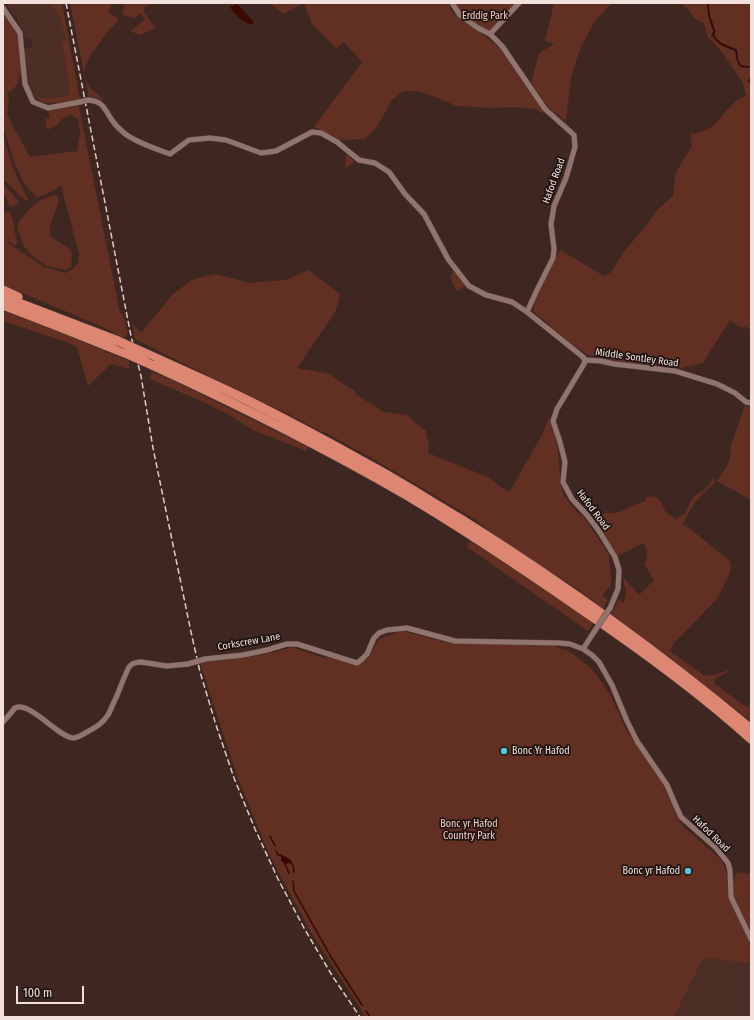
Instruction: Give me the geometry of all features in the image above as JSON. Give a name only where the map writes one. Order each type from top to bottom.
[{"type":"highway","points":[[3,290],[51,310],[88,329]]},
{"type":"highway","points":[[3,297],[88,329],[147,354],[251,402],[372,467],[462,520],[588,604],[643,643],[710,694],[751,729]]},
{"type":"highway","points":[[3,306],[125,353],[224,398],[278,425],[408,496],[533,575],[609,628],[696,693],[751,739]]},
{"type":"street","name":"Hafod Road","points":[[452,3],[460,15],[470,23],[490,34],[502,46],[545,109],[574,135],[575,147],[566,178],[554,206],[551,224],[554,249],[553,258],[528,312]]},
{"type":"street","points":[[490,34],[519,3]]},
{"type":"street","points":[[3,8],[20,34],[26,84],[33,102],[48,108],[94,100],[102,104],[114,124],[125,134],[170,154],[189,140],[210,138],[226,140],[261,153],[276,150],[312,132],[321,133],[337,142],[359,160],[376,163],[389,172],[404,194],[424,214],[448,259],[469,286],[486,295],[512,302],[528,312],[585,360]]},
{"type":"street","name":"Hafod Road","points":[[585,360],[557,409],[553,421],[565,462],[563,482],[572,499],[599,530],[615,557],[619,570],[618,589],[610,608],[583,649],[599,662],[606,673],[627,722],[637,741],[667,785],[681,817],[716,848],[728,863],[730,870],[731,896],[751,939]]},
{"type":"street","name":"Middle Sontley Road","points":[[585,360],[675,371],[717,384],[735,393],[746,402],[751,403]]},
{"type":"street","name":"Corkscrew Lane","points":[[3,722],[15,708],[21,707],[31,711],[62,733],[72,738],[76,738],[97,727],[103,722],[129,667],[137,662],[167,666],[188,664],[205,659],[243,655],[287,644],[297,644],[357,663],[367,654],[374,638],[379,633],[387,630],[407,628],[455,641],[560,643],[570,644],[583,649]]},
{"type":"shaded area","points":[[5,3],[49,3],[60,16],[66,41],[61,42],[70,91],[67,96],[43,99],[36,96],[31,91],[27,82],[24,48],[32,48],[32,39],[27,39],[23,35],[18,20]]},
{"type":"shaded area","points":[[237,4],[254,22],[251,25],[236,15],[230,7]]},
{"type":"shaded area","points":[[281,855],[284,855],[292,862],[284,864],[281,861]]},
{"type":"shaded area","points":[[703,958],[747,963],[751,961],[751,1017],[674,1017]]},
{"type":"green space","points":[[49,3],[62,3],[80,100],[48,103],[39,100],[31,91],[36,96],[43,99],[67,96],[70,91],[61,41],[66,40],[60,17]]},
{"type":"green space","points":[[70,3],[112,3],[108,13],[119,18],[92,53],[86,64],[84,74]]},
{"type":"green space","points":[[126,3],[153,3],[145,7],[144,12],[155,28],[140,35],[130,31],[145,19],[140,13],[135,18],[125,16],[122,11]]},
{"type":"green space","points":[[270,3],[304,3],[283,14]]},
{"type":"green space","points":[[304,3],[448,3],[452,12],[500,48],[545,114],[534,109],[512,107],[492,108],[456,106],[418,91],[403,91],[392,100],[376,128],[365,139],[340,140],[314,127],[362,62],[344,42],[336,48],[312,24]]},
{"type":"green space","name":"Erddig Park","points":[[456,3],[517,3],[489,30],[478,27],[462,13]]},
{"type":"green space","points":[[554,3],[612,3],[595,21],[580,49],[571,78],[566,121],[548,107],[531,83],[539,53],[554,44],[545,41]]},
{"type":"green space","points":[[681,3],[707,3],[708,14],[713,29],[710,36],[722,46],[736,53],[737,62],[740,67],[751,68],[751,76],[748,81],[751,85],[751,331],[746,327],[739,327],[730,320],[703,363],[676,369],[623,363],[588,355],[559,335],[535,313],[533,309],[539,291],[560,250],[604,276],[611,272],[623,253],[657,210],[673,196],[676,172],[692,146],[690,134],[699,133],[711,127],[735,102],[746,96],[741,80],[721,51],[708,37],[704,23],[694,18],[689,10]]},
{"type":"green space","points":[[709,3],[751,3],[751,66],[741,65],[738,61],[738,52],[736,49],[721,43],[714,37],[716,31],[709,13]]},
{"type":"green space","points":[[3,12],[19,34],[23,67],[16,86],[7,94],[9,99],[7,114],[30,157],[77,151],[80,133],[78,119],[70,114],[61,120],[56,126],[47,130],[45,119],[50,118],[48,111],[79,105],[120,313],[123,314],[128,335],[125,335],[125,338],[113,333],[114,332],[112,331],[3,285],[3,213],[9,211],[12,217],[18,242],[15,245],[5,241],[44,267],[65,273],[72,270],[78,263],[79,254],[61,185],[37,198],[24,183],[14,162],[3,126]]},
{"type":"green space","points":[[85,78],[90,88],[107,102],[95,97],[89,98]]},
{"type":"green space","points":[[3,134],[12,166],[28,200],[27,201],[3,180]]},
{"type":"green space","points":[[346,154],[355,162],[345,168]]},
{"type":"green space","points":[[3,183],[19,202],[17,204],[10,207],[3,192]]},
{"type":"green space","points":[[55,195],[58,196],[58,204],[50,226],[50,236],[71,250],[71,266],[66,270],[47,266],[32,256],[23,245],[17,226],[28,210],[37,203]]},
{"type":"green space","points":[[453,269],[467,286],[456,291],[451,279]]},
{"type":"green space","points":[[308,270],[340,294],[334,314],[297,368],[330,374],[354,390],[357,395],[384,412],[408,415],[426,431],[429,446],[428,453],[488,477],[506,491],[510,491],[544,431],[549,416],[557,444],[563,495],[577,512],[583,516],[609,554],[611,585],[602,595],[608,600],[603,608],[573,586],[492,534],[474,519],[373,459],[326,433],[135,339],[132,324],[141,333],[173,294],[192,280],[214,274],[249,283],[285,280]]},
{"type":"green space","points":[[3,311],[50,328],[129,361],[129,369],[111,364],[88,386],[77,347],[3,321]]},
{"type":"green space","points":[[152,372],[170,379],[308,447],[307,451],[255,431],[229,415],[201,401],[150,379]]},
{"type":"green space","points":[[745,405],[751,408],[751,500],[717,481],[727,466],[730,458],[731,445]]},
{"type":"green space","points":[[714,478],[715,482],[695,502],[682,525],[688,527],[730,561],[731,568],[717,599],[673,644],[670,651],[705,676],[718,674],[734,668],[716,678],[714,683],[743,705],[751,707],[751,721],[654,646],[609,616],[618,600],[624,603],[626,594],[623,577],[639,595],[654,580],[644,564],[647,554],[644,543],[617,556],[603,534],[602,529],[595,522],[600,515],[625,510],[644,502],[648,496],[656,497],[663,505],[665,511],[677,520],[685,513],[693,497],[705,489]]},
{"type":"green space","points":[[470,541],[508,564],[593,623],[588,631],[467,547]]},
{"type":"green space","name":"Bonc yr Hafod Country Park","points":[[402,631],[444,642],[556,646],[561,649],[568,650],[593,670],[610,694],[626,729],[664,786],[678,819],[684,827],[721,860],[726,870],[729,895],[751,947],[751,961],[747,963],[703,958],[674,1017],[366,1017],[310,931],[270,856],[238,779],[200,663],[262,655],[265,654],[259,655],[292,647],[317,656],[327,658],[327,656],[361,662],[369,657],[378,640]]},
{"type":"green space","points":[[737,872],[751,874],[751,930],[739,909],[733,894],[732,886]]},
{"type":"waterway","points":[[708,3],[709,16],[714,31],[713,34],[717,40],[722,44],[736,50],[737,60],[741,66],[751,67]]},
{"type":"waterway","points":[[751,77],[749,81],[751,83]]},
{"type":"waterway","points":[[270,836],[275,846]]},
{"type":"waterway","points":[[276,851],[278,855],[281,855]]},
{"type":"waterway","points":[[291,863],[293,865],[294,872]]},
{"type":"waterway","points":[[285,864],[289,873]]},
{"type":"waterway","points":[[293,881],[295,893],[331,957],[362,1005]]},
{"type":"waterway","points":[[366,1011],[370,1017]]},
{"type":"railway","points":[[66,3],[131,336],[141,376],[153,448],[200,672],[234,778],[278,879],[304,928],[333,977],[360,1017]]},
{"type":"place","name":"Bonc Yr Hafod","points":[[504,751]]},
{"type":"place","name":"Bonc yr Hafod","points":[[688,871]]}]
